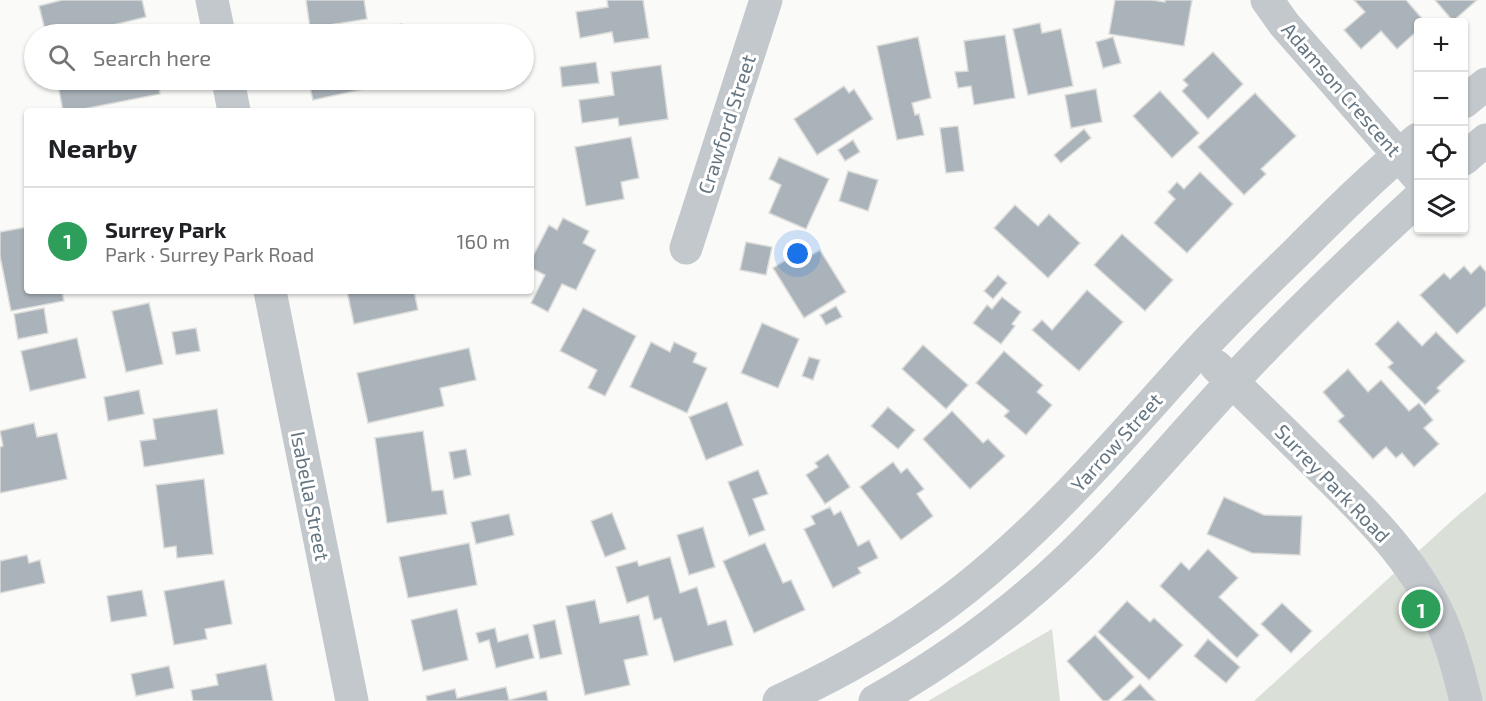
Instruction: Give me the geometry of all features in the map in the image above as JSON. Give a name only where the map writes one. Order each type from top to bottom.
[{"type":"street","points":[[212,0],[217,24]]},
{"type":"street","name":"Crawford Street","points":[[686,248],[766,0]]},
{"type":"street","name":"Adamson Crescent","points":[[1266,0],[1284,24],[1412,157]]},
{"type":"street","points":[[1468,99],[1486,84]]},
{"type":"street","points":[[230,90],[233,108]]},
{"type":"street","points":[[1468,156],[1486,140]]},
{"type":"street","name":"Yarrow Street","points":[[779,701],[863,659],[914,627],[965,589],[1007,553],[1070,493],[1200,350],[1314,235],[1412,157]]},
{"type":"street","points":[[875,701],[962,646],[1010,609],[1071,556],[1232,381],[1350,261],[1414,203]]},
{"type":"street","name":"Isabella Street","points":[[271,294],[352,701]]},
{"type":"street","name":"Surrey Park Road","points":[[1200,350],[1366,513],[1412,571],[1440,617],[1458,667],[1466,701]]},
{"type":"shaded area","points":[[1486,492],[1486,701],[1254,701],[1457,516]]},
{"type":"shaded area","points":[[1052,629],[1060,701],[928,701]]},
{"type":"building","points":[[62,0],[142,0],[146,17],[117,24],[44,24],[39,6]]},
{"type":"building","points":[[306,0],[364,0],[367,19],[335,24],[309,24]]},
{"type":"building","points":[[607,0],[643,0],[649,38],[614,43],[612,32],[580,38],[576,12],[608,7]]},
{"type":"building","points":[[1115,0],[1165,2],[1165,0],[1192,0],[1184,46],[1109,34]]},
{"type":"building","points":[[1354,0],[1406,0],[1422,18],[1414,18],[1414,34],[1397,49],[1381,31],[1361,49],[1344,30],[1365,12]]},
{"type":"building","points":[[1435,0],[1477,0],[1456,18],[1450,18]]},
{"type":"building","points":[[1040,23],[1042,33],[1061,29],[1073,86],[1028,95],[1013,29]]},
{"type":"building","points":[[1005,35],[1015,98],[974,105],[971,86],[958,88],[955,72],[968,71],[964,41]]},
{"type":"building","points":[[918,37],[931,98],[912,103],[915,115],[919,114],[924,135],[897,140],[877,46]]},
{"type":"building","points":[[1113,37],[1121,63],[1103,68],[1096,42]]},
{"type":"building","points":[[1213,52],[1243,84],[1208,119],[1182,91],[1188,85],[1183,80]]},
{"type":"building","points":[[596,62],[599,83],[562,87],[560,67]]},
{"type":"building","points":[[661,65],[668,119],[619,126],[618,118],[582,123],[579,100],[614,95],[611,72]]},
{"type":"building","points":[[844,86],[849,93],[854,89],[873,119],[817,155],[794,119]]},
{"type":"building","points":[[1096,89],[1102,122],[1071,128],[1065,95]]},
{"type":"building","points":[[59,90],[159,90],[160,94],[88,108],[62,108]]},
{"type":"building","points":[[310,90],[360,90],[313,100]]},
{"type":"building","points":[[1160,91],[1199,133],[1172,158],[1133,116]]},
{"type":"building","points":[[1255,93],[1296,136],[1261,169],[1266,174],[1244,195],[1198,147]]},
{"type":"building","points":[[958,126],[964,171],[946,173],[940,128]]},
{"type":"building","points":[[1084,129],[1091,138],[1061,163],[1054,155]]},
{"type":"building","points":[[631,137],[639,178],[621,182],[624,199],[586,206],[575,147]]},
{"type":"building","points":[[853,140],[860,152],[845,161],[838,150]]},
{"type":"building","points":[[779,157],[829,179],[806,229],[769,213],[781,185],[769,179]]},
{"type":"building","points":[[848,171],[878,180],[868,211],[839,201]]},
{"type":"building","points":[[1200,172],[1233,204],[1187,253],[1154,223],[1175,199],[1168,192],[1177,182],[1184,189]]},
{"type":"building","points":[[1015,205],[1038,226],[1049,214],[1080,243],[1048,278],[994,228]]},
{"type":"building","points":[[563,218],[589,231],[583,243],[596,250],[576,290],[562,284],[548,312],[531,303],[545,275],[534,270],[534,254],[549,225],[557,230]]},
{"type":"building","points":[[24,228],[24,294],[63,294],[64,301],[11,311],[0,256],[0,232]]},
{"type":"building","points":[[1122,234],[1173,280],[1145,311],[1094,265]]},
{"type":"building","points":[[746,242],[772,247],[766,275],[740,270]]},
{"type":"building","points":[[820,250],[846,292],[804,318],[773,268],[797,253],[802,261]]},
{"type":"building","points":[[1480,265],[1486,272],[1486,306],[1457,334],[1420,295],[1444,273],[1450,279],[1464,266],[1471,274]]},
{"type":"building","points":[[998,275],[1007,283],[993,299],[984,291]]},
{"type":"building","points":[[1087,290],[1123,322],[1079,371],[1032,330],[1042,320],[1052,330]]},
{"type":"building","points":[[348,294],[415,294],[418,310],[354,324]]},
{"type":"building","points":[[1002,297],[1021,312],[1012,324],[1015,326],[1001,344],[973,323],[987,305],[992,309]]},
{"type":"building","points":[[149,303],[163,364],[126,372],[112,311]]},
{"type":"building","points":[[836,306],[842,317],[826,325],[820,315]]},
{"type":"building","points":[[44,308],[48,333],[18,339],[14,314]]},
{"type":"building","points":[[583,308],[636,336],[605,396],[588,388],[597,370],[560,351]]},
{"type":"building","points":[[1398,321],[1422,346],[1436,332],[1465,361],[1437,388],[1440,391],[1425,405],[1388,367],[1393,363],[1375,344]]},
{"type":"building","points":[[762,323],[799,339],[778,388],[741,373]]},
{"type":"building","points":[[196,328],[200,351],[176,355],[172,332]]},
{"type":"building","points":[[77,338],[86,378],[30,391],[21,351]]},
{"type":"building","points":[[651,342],[670,352],[674,342],[697,353],[693,362],[707,368],[687,413],[630,387]]},
{"type":"building","points":[[923,345],[968,385],[946,409],[902,369]]},
{"type":"building","points":[[469,348],[476,380],[440,388],[444,406],[368,423],[357,373]]},
{"type":"building","points":[[1004,351],[1043,385],[1037,392],[1052,405],[1026,435],[1004,416],[1009,411],[976,383]]},
{"type":"building","points":[[809,357],[820,360],[813,380],[802,376]]},
{"type":"building","points":[[1348,369],[1368,392],[1381,380],[1409,411],[1419,403],[1433,420],[1424,428],[1439,444],[1414,467],[1402,453],[1396,458],[1386,447],[1373,459],[1338,421],[1344,416],[1323,392]]},
{"type":"building","points":[[139,390],[144,414],[108,421],[104,397]]},
{"type":"building","points":[[727,402],[743,445],[706,460],[689,417]]},
{"type":"building","points":[[888,407],[915,430],[898,449],[871,426]]},
{"type":"building","points":[[217,409],[224,454],[144,467],[140,441],[156,439],[153,419]]},
{"type":"building","points":[[952,411],[983,443],[988,439],[1005,456],[970,489],[923,439]]},
{"type":"building","points":[[34,423],[37,437],[57,433],[67,479],[0,493],[0,447],[3,446],[0,431]]},
{"type":"building","points":[[423,431],[432,491],[443,490],[447,514],[387,523],[375,438]]},
{"type":"building","points":[[466,449],[471,475],[454,479],[449,452]]},
{"type":"building","points":[[828,454],[850,487],[825,504],[806,475],[818,467],[815,463]]},
{"type":"building","points":[[893,462],[901,473],[907,468],[924,489],[917,494],[933,516],[901,540],[860,487]]},
{"type":"building","points":[[758,470],[768,494],[753,499],[765,530],[749,536],[728,482]]},
{"type":"building","points":[[204,479],[213,554],[177,558],[176,546],[164,548],[156,485]]},
{"type":"building","points":[[1224,497],[1264,515],[1302,516],[1300,555],[1252,553],[1207,534]]},
{"type":"building","points":[[830,507],[834,515],[841,511],[858,546],[869,540],[878,558],[858,568],[861,573],[833,588],[804,529],[815,524],[811,516]]},
{"type":"building","points":[[612,513],[626,549],[605,557],[591,521]]},
{"type":"building","points":[[509,514],[514,535],[476,544],[471,522]]},
{"type":"building","points":[[703,527],[715,567],[689,575],[677,535]]},
{"type":"building","points":[[469,543],[477,585],[408,598],[399,557]]},
{"type":"building","points":[[765,543],[783,583],[791,580],[805,610],[754,633],[723,561]]},
{"type":"building","points":[[1208,549],[1238,578],[1219,597],[1259,635],[1237,658],[1160,586],[1181,562],[1189,570]]},
{"type":"building","points":[[27,555],[29,563],[40,560],[45,583],[0,593],[0,561]]},
{"type":"building","points":[[670,557],[680,593],[697,587],[708,625],[726,620],[733,645],[674,662],[661,618],[654,620],[648,596],[627,603],[616,567],[637,561],[639,566]]},
{"type":"building","points":[[224,580],[232,624],[205,629],[207,639],[174,645],[164,591]]},
{"type":"building","points":[[142,590],[147,616],[111,622],[107,596]]},
{"type":"building","points":[[595,600],[600,623],[639,615],[648,655],[624,660],[630,685],[585,695],[566,606]]},
{"type":"building","points":[[1127,601],[1150,622],[1154,618],[1183,645],[1149,680],[1098,632]]},
{"type":"building","points":[[1282,603],[1312,631],[1291,653],[1261,624]]},
{"type":"building","points":[[457,609],[468,660],[423,671],[411,620]]},
{"type":"building","points":[[555,620],[562,654],[540,659],[533,625]]},
{"type":"building","points":[[495,628],[498,642],[528,634],[534,658],[496,668],[489,640],[479,643],[476,633]]},
{"type":"building","points":[[1095,635],[1134,677],[1108,701],[1103,701],[1067,661]]},
{"type":"building","points":[[1208,639],[1240,667],[1226,683],[1194,656]]},
{"type":"building","points":[[266,664],[273,701],[193,701],[191,690],[218,685],[216,674]]},
{"type":"building","points":[[169,666],[174,688],[136,696],[131,674]]},
{"type":"building","points":[[1140,684],[1156,701],[1122,701]]},
{"type":"building","points":[[506,687],[509,700],[546,691],[548,701],[427,701],[426,696],[455,689],[457,698]]},
{"type":"place","name":"Surrey Park","points":[[1421,609]]}]
